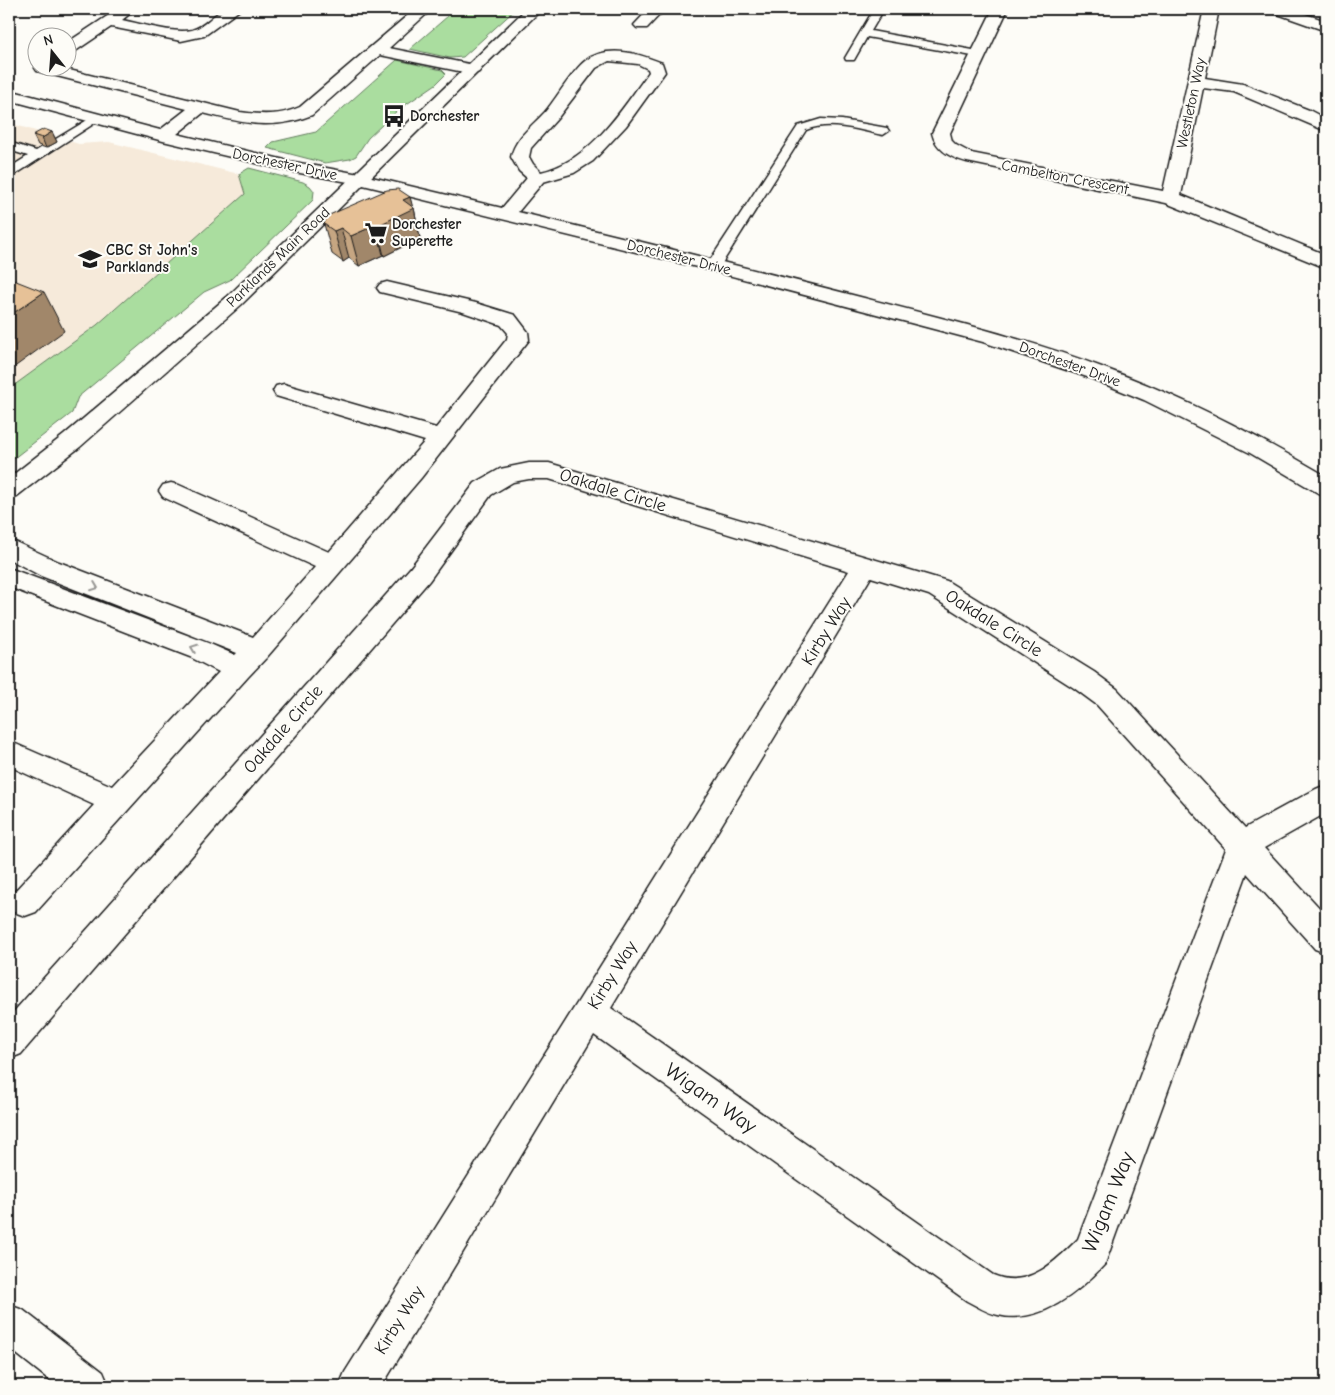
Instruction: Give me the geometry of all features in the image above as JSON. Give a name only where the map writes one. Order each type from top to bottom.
[{"type":"street","points":[[78,42],[129,9]]},
{"type":"street","points":[[109,22],[171,35],[188,35],[204,30],[233,9]]},
{"type":"street","points":[[76,78],[262,121],[291,118],[306,111],[424,9]]},
{"type":"street","name":"Parklands Main Road","points":[[9,490],[72,441],[234,301],[534,9]]},
{"type":"street","points":[[642,25],[657,9]]},
{"type":"street","name":"Cambelton Crescent","points":[[1000,9],[941,133],[943,141],[950,149],[967,157],[1171,198],[1326,262]]},
{"type":"street","name":"Westleton Way","points":[[1171,198],[1212,9]]},
{"type":"street","points":[[1277,9],[1326,26]]},
{"type":"street","points":[[377,50],[473,69]]},
{"type":"street","points":[[506,215],[537,178],[561,173],[579,164],[646,88],[657,72],[656,66],[641,60],[613,56],[590,65],[522,147],[520,156],[525,167],[537,178]]},
{"type":"street","points":[[1196,82],[1237,88],[1303,114],[1326,126]]},
{"type":"street","name":"Dorchester Drive","points":[[11,88],[94,119],[318,173],[359,179],[714,265],[990,336],[1044,353],[1152,395],[1258,447],[1326,487]]},
{"type":"street","points":[[163,136],[200,107]]},
{"type":"street","points":[[25,902],[248,659],[413,472],[518,340],[518,332],[508,320],[468,307],[387,288]]},
{"type":"street","points":[[284,391],[439,437]]},
{"type":"street","name":"Oakdale Circle","points":[[9,1042],[420,574],[483,489],[498,479],[528,471],[549,471],[938,588],[1107,697],[1326,938]]},
{"type":"street","points":[[172,492],[332,564]]},
{"type":"street","points":[[9,548],[30,578],[199,650],[248,659]]},
{"type":"street","name":"Kirby Way","points":[[359,1386],[866,566]]},
{"type":"street","points":[[9,753],[117,802]]},
{"type":"street","points":[[1242,845],[1326,798]]},
{"type":"street","name":"Wigam Way","points":[[590,1012],[980,1288],[999,1296],[1039,1294],[1079,1265],[1092,1251],[1242,845]]},
{"type":"street","points":[[9,1324],[89,1386]]},
{"type":"lane","points":[[850,58],[879,9]]},
{"type":"lane","points":[[864,33],[978,54]]},
{"type":"lane","points":[[9,173],[94,119]]},
{"type":"lane","points":[[714,265],[802,128],[814,123],[835,123],[883,131]]},
{"type":"lane","points":[[9,146],[37,155]]},
{"type":"shaded area","name":"CBC St John's Parklands","points":[[9,123],[79,144],[109,142],[239,174],[245,194],[97,325],[9,389]]},
{"type":"green space","points":[[456,9],[516,9],[463,57],[450,58],[410,49]]},
{"type":"green space","points":[[397,60],[442,70],[446,74],[436,84],[398,110],[368,138],[356,156],[350,159],[325,163],[267,148],[273,142],[316,132]]},
{"type":"green space","points":[[249,168],[303,182],[314,191],[313,200],[230,280],[204,292],[78,397],[72,413],[9,462],[9,389],[97,325],[245,194],[239,174]]},
{"type":"building","points":[[44,129],[52,132],[42,138],[33,135]]},
{"type":"building","points":[[398,189],[410,197],[403,200],[414,208],[351,236],[341,228],[334,231],[324,224],[327,216],[387,190]]},
{"type":"building","points":[[11,279],[44,292],[9,316],[9,281]]},
{"type":"place","name":"Dorchester","points":[[394,116]]},
{"type":"place","name":"Dorchester Superette","points":[[376,233]]},
{"type":"place","name":"CBC St John's Parklands","points":[[90,259]]}]
